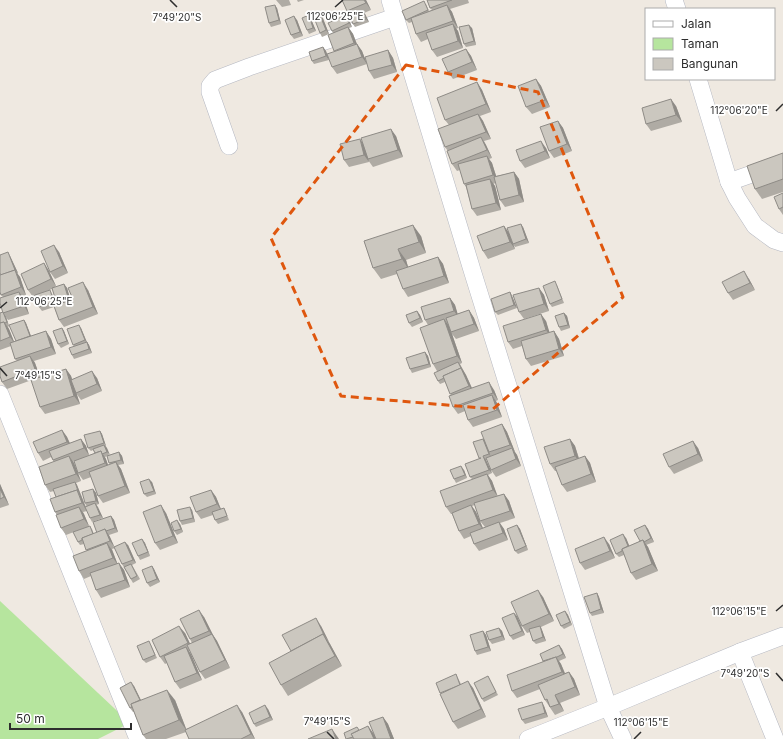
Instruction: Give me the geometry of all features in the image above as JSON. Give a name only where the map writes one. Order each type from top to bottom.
[{"type":"street","points":[[390,0],[474,278],[608,707],[623,739]]},
{"type":"street","points":[[229,146],[210,92],[210,86],[215,80],[249,67],[395,18]]},
{"type":"street","points":[[698,80],[729,182],[737,198],[755,226],[774,240],[783,243]]},
{"type":"street","points":[[729,182],[783,163]]},
{"type":"street","points":[[0,394],[138,739]]},
{"type":"street","points":[[528,739],[740,652],[783,636]]},
{"type":"street","points":[[740,652],[775,739]]},
{"type":"highlighted area","points":[[406,65],[538,92],[623,297],[493,409],[341,396],[271,238]]},
{"type":"green space","points":[[0,601],[130,723],[98,739],[0,739]]},
{"type":"building","points":[[342,0],[364,0],[366,3],[347,11]]},
{"type":"building","points":[[427,0],[452,0],[430,8]]},
{"type":"building","points":[[424,1],[428,10],[406,20],[402,11]]},
{"type":"building","points":[[275,5],[279,20],[269,23],[265,7]]},
{"type":"building","points":[[447,5],[453,21],[416,34],[411,18]]},
{"type":"building","points":[[364,12],[366,19],[353,24],[350,17]]},
{"type":"building","points":[[319,13],[326,30],[320,33],[313,15]]},
{"type":"building","points":[[309,15],[313,28],[307,30],[302,18]]},
{"type":"building","points":[[346,15],[349,23],[332,31],[328,23]]},
{"type":"building","points":[[294,16],[300,32],[291,35],[285,20]]},
{"type":"building","points":[[453,24],[458,41],[432,50],[426,33]]},
{"type":"building","points":[[469,25],[474,41],[464,44],[459,27]]},
{"type":"building","points":[[348,27],[354,43],[334,51],[328,35]]},
{"type":"building","points":[[357,44],[362,57],[332,67],[327,54]]},
{"type":"building","points":[[323,47],[326,56],[312,61],[309,52]]},
{"type":"building","points":[[466,49],[472,62],[448,72],[442,59]]},
{"type":"building","points":[[388,50],[392,65],[369,71],[365,57]]},
{"type":"building","points":[[536,79],[545,100],[526,107],[518,86]]},
{"type":"building","points":[[477,82],[486,104],[445,120],[437,98]]},
{"type":"building","points":[[671,99],[676,115],[646,124],[642,108]]},
{"type":"building","points":[[478,114],[486,132],[445,147],[438,129]]},
{"type":"building","points":[[558,121],[567,144],[549,151],[540,127]]},
{"type":"building","points":[[391,129],[398,150],[368,159],[361,138]]},
{"type":"building","points":[[481,137],[487,150],[452,164],[447,151]]},
{"type":"building","points":[[360,139],[364,155],[344,160],[340,144]]},
{"type":"building","points":[[541,141],[545,151],[520,161],[516,150]]},
{"type":"building","points":[[783,153],[783,179],[755,189],[747,166]]},
{"type":"building","points":[[487,156],[493,175],[464,184],[458,164]]},
{"type":"building","points":[[514,172],[519,195],[500,200],[494,177]]},
{"type":"building","points":[[490,179],[496,203],[472,209],[466,185]]},
{"type":"building","points":[[783,193],[783,207],[779,209],[774,197]]},
{"type":"building","points":[[521,224],[526,239],[513,244],[507,228]]},
{"type":"building","points":[[413,225],[419,242],[398,249],[402,259],[373,268],[364,241]]},
{"type":"building","points":[[504,226],[510,242],[483,251],[477,236]]},
{"type":"building","points":[[54,245],[63,266],[50,272],[41,251]]},
{"type":"building","points":[[8,252],[15,270],[1,275],[0,255]]},
{"type":"building","points":[[438,257],[444,276],[403,289],[396,271]]},
{"type":"building","points":[[44,263],[51,279],[28,290],[21,274]]},
{"type":"building","points":[[15,270],[21,287],[1,295],[0,275]]},
{"type":"building","points":[[744,271],[750,283],[728,293],[722,282]]},
{"type":"building","points":[[555,281],[562,299],[550,304],[543,286]]},
{"type":"building","points":[[83,282],[93,307],[59,320],[54,306],[73,299],[68,288]]},
{"type":"building","points":[[64,284],[68,297],[56,301],[52,288]]},
{"type":"building","points":[[539,288],[544,304],[519,312],[513,295]]},
{"type":"building","points":[[50,290],[54,302],[39,307],[35,295]]},
{"type":"building","points":[[19,292],[24,306],[3,313],[0,298]]},
{"type":"building","points":[[510,292],[514,305],[495,312],[491,299]]},
{"type":"building","points":[[450,298],[454,311],[425,320],[421,307]]},
{"type":"building","points":[[469,310],[474,324],[451,332],[446,318]]},
{"type":"building","points":[[417,311],[420,318],[409,323],[406,315]]},
{"type":"building","points":[[3,312],[7,322],[0,323],[0,313]]},
{"type":"building","points":[[564,313],[568,325],[559,327],[555,316]]},
{"type":"building","points":[[541,314],[546,330],[508,342],[503,326]]},
{"type":"building","points":[[444,319],[457,356],[433,364],[420,328]]},
{"type":"building","points":[[24,320],[30,336],[16,341],[9,325]]},
{"type":"building","points":[[4,322],[10,337],[0,341],[0,323]]},
{"type":"building","points":[[79,325],[85,340],[73,345],[67,329]]},
{"type":"building","points":[[62,328],[67,341],[58,344],[53,331]]},
{"type":"building","points":[[46,331],[51,347],[15,359],[10,343]]},
{"type":"building","points":[[554,331],[559,349],[526,359],[521,341]]},
{"type":"building","points":[[87,342],[89,349],[72,355],[69,348]]},
{"type":"building","points":[[425,352],[429,364],[410,369],[406,358]]},
{"type":"building","points":[[30,356],[35,369],[2,382],[0,367]]},
{"type":"building","points":[[458,362],[461,368],[443,376],[444,378],[438,381],[434,373]]},
{"type":"building","points":[[461,368],[469,386],[450,394],[443,376]]},
{"type":"building","points":[[66,369],[74,396],[40,407],[31,380]]},
{"type":"building","points":[[92,371],[97,384],[76,393],[71,380]]},
{"type":"building","points":[[489,382],[493,393],[453,407],[449,396]]},
{"type":"building","points":[[492,395],[497,410],[468,420],[463,405]]},
{"type":"building","points":[[502,424],[510,445],[489,452],[481,432]]},
{"type":"building","points":[[62,430],[67,442],[38,453],[33,442]]},
{"type":"building","points":[[100,431],[104,443],[88,448],[84,435]]},
{"type":"building","points":[[81,439],[84,448],[53,460],[49,451]]},
{"type":"building","points":[[483,439],[489,454],[483,456],[489,470],[470,477],[465,464],[481,458],[479,458],[473,442]]},
{"type":"building","points":[[570,439],[575,456],[550,464],[544,447]]},
{"type":"building","points":[[693,441],[698,454],[669,467],[663,454]]},
{"type":"building","points":[[104,445],[107,452],[102,454],[101,451],[95,453],[93,449]]},
{"type":"building","points":[[512,448],[516,459],[491,470],[486,458]]},
{"type":"building","points":[[101,451],[105,463],[78,473],[74,461]]},
{"type":"building","points":[[119,452],[121,460],[109,463],[107,456]]},
{"type":"building","points":[[69,456],[76,474],[45,485],[39,467]]},
{"type":"building","points":[[585,456],[591,474],[562,485],[555,467]]},
{"type":"building","points":[[116,462],[125,486],[98,496],[89,472]]},
{"type":"building","points":[[461,466],[465,475],[454,479],[450,470]]},
{"type":"building","points":[[487,474],[493,490],[446,507],[440,491]]},
{"type":"building","points":[[149,479],[154,491],[144,494],[140,482]]},
{"type":"building","points":[[75,482],[78,491],[77,490],[56,497],[53,489]]},
{"type":"building","points":[[0,489],[4,497],[0,499]]},
{"type":"building","points":[[93,489],[96,501],[85,503],[82,492]]},
{"type":"building","points":[[77,490],[82,503],[55,512],[50,499]]},
{"type":"building","points":[[211,490],[217,504],[196,512],[190,497]]},
{"type":"building","points":[[504,494],[510,511],[480,521],[474,503]]},
{"type":"building","points":[[95,503],[100,515],[90,518],[85,507]]},
{"type":"building","points":[[161,505],[173,536],[155,543],[143,512]]},
{"type":"building","points":[[471,505],[479,524],[459,531],[452,513]]},
{"type":"building","points":[[79,507],[84,519],[61,528],[56,515]]},
{"type":"building","points":[[190,507],[193,518],[180,521],[177,510]]},
{"type":"building","points":[[224,508],[227,516],[215,520],[212,512]]},
{"type":"building","points":[[111,516],[115,528],[106,531],[105,529],[97,533],[93,522]]},
{"type":"building","points":[[177,520],[181,529],[174,531],[171,523]]},
{"type":"building","points":[[499,522],[503,533],[474,544],[470,533]]},
{"type":"building","points":[[517,525],[526,546],[515,551],[507,529]]},
{"type":"building","points":[[645,525],[651,538],[644,542],[643,540],[640,541],[634,530]]},
{"type":"building","points":[[90,526],[93,534],[82,538],[82,540],[78,542],[73,532]]},
{"type":"building","points":[[105,529],[110,541],[86,550],[82,538]]},
{"type":"building","points":[[623,534],[628,546],[616,554],[610,540]]},
{"type":"building","points":[[604,537],[610,551],[580,563],[575,549]]},
{"type":"building","points":[[142,539],[148,552],[138,556],[132,543]]},
{"type":"building","points":[[643,540],[652,564],[631,573],[622,549]]},
{"type":"building","points":[[125,542],[133,560],[122,564],[114,547]]},
{"type":"building","points":[[107,543],[113,558],[79,571],[73,556]]},
{"type":"building","points":[[119,563],[125,580],[96,590],[90,573]]},
{"type":"building","points":[[131,564],[137,576],[131,579],[124,567]]},
{"type":"building","points":[[152,566],[157,579],[147,583],[142,570]]},
{"type":"building","points":[[538,590],[549,614],[522,626],[511,602]]},
{"type":"building","points":[[597,593],[601,609],[590,613],[584,597]]},
{"type":"building","points":[[199,610],[209,631],[190,639],[180,619]]},
{"type":"building","points":[[565,611],[570,622],[561,626],[556,615]]},
{"type":"building","points":[[514,613],[522,631],[510,636],[502,618]]},
{"type":"building","points":[[316,618],[324,635],[323,634],[291,651],[282,635]]},
{"type":"building","points":[[179,626],[188,643],[160,657],[152,640]]},
{"type":"building","points":[[540,626],[543,637],[533,641],[529,629]]},
{"type":"building","points":[[499,628],[502,636],[489,640],[486,632]]},
{"type":"building","points":[[483,631],[488,647],[475,651],[470,635]]},
{"type":"building","points":[[212,634],[225,660],[200,672],[187,645]]},
{"type":"building","points":[[323,634],[335,656],[281,685],[269,663]]},
{"type":"building","points":[[149,641],[155,655],[143,660],[137,646]]},
{"type":"building","points":[[559,645],[563,654],[543,661],[540,654]]},
{"type":"building","points":[[186,647],[197,673],[175,682],[164,656]]},
{"type":"building","points":[[556,657],[562,672],[512,691],[507,675]]},
{"type":"building","points":[[569,672],[575,687],[555,695],[559,704],[550,707],[538,685]]},
{"type":"building","points":[[456,674],[460,685],[440,693],[436,683]]},
{"type":"building","points":[[488,676],[496,692],[482,699],[474,683]]},
{"type":"building","points":[[468,681],[481,709],[453,722],[440,694]]},
{"type":"building","points":[[131,682],[140,700],[131,704],[132,707],[130,708],[120,688]]},
{"type":"building","points":[[167,690],[179,720],[143,735],[131,704]]},
{"type":"building","points":[[542,702],[545,713],[522,720],[518,709]]},
{"type":"building","points":[[237,705],[251,734],[241,739],[189,739],[185,730]]},
{"type":"building","points":[[265,705],[270,717],[254,724],[249,713]]},
{"type":"building","points":[[383,717],[391,739],[376,739],[369,722]]},
{"type":"building","points":[[368,726],[374,739],[354,739],[351,734]]},
{"type":"building","points":[[357,727],[359,730],[351,734],[353,737],[346,739],[344,733]]},
{"type":"building","points":[[332,729],[336,739],[308,739]]}]
